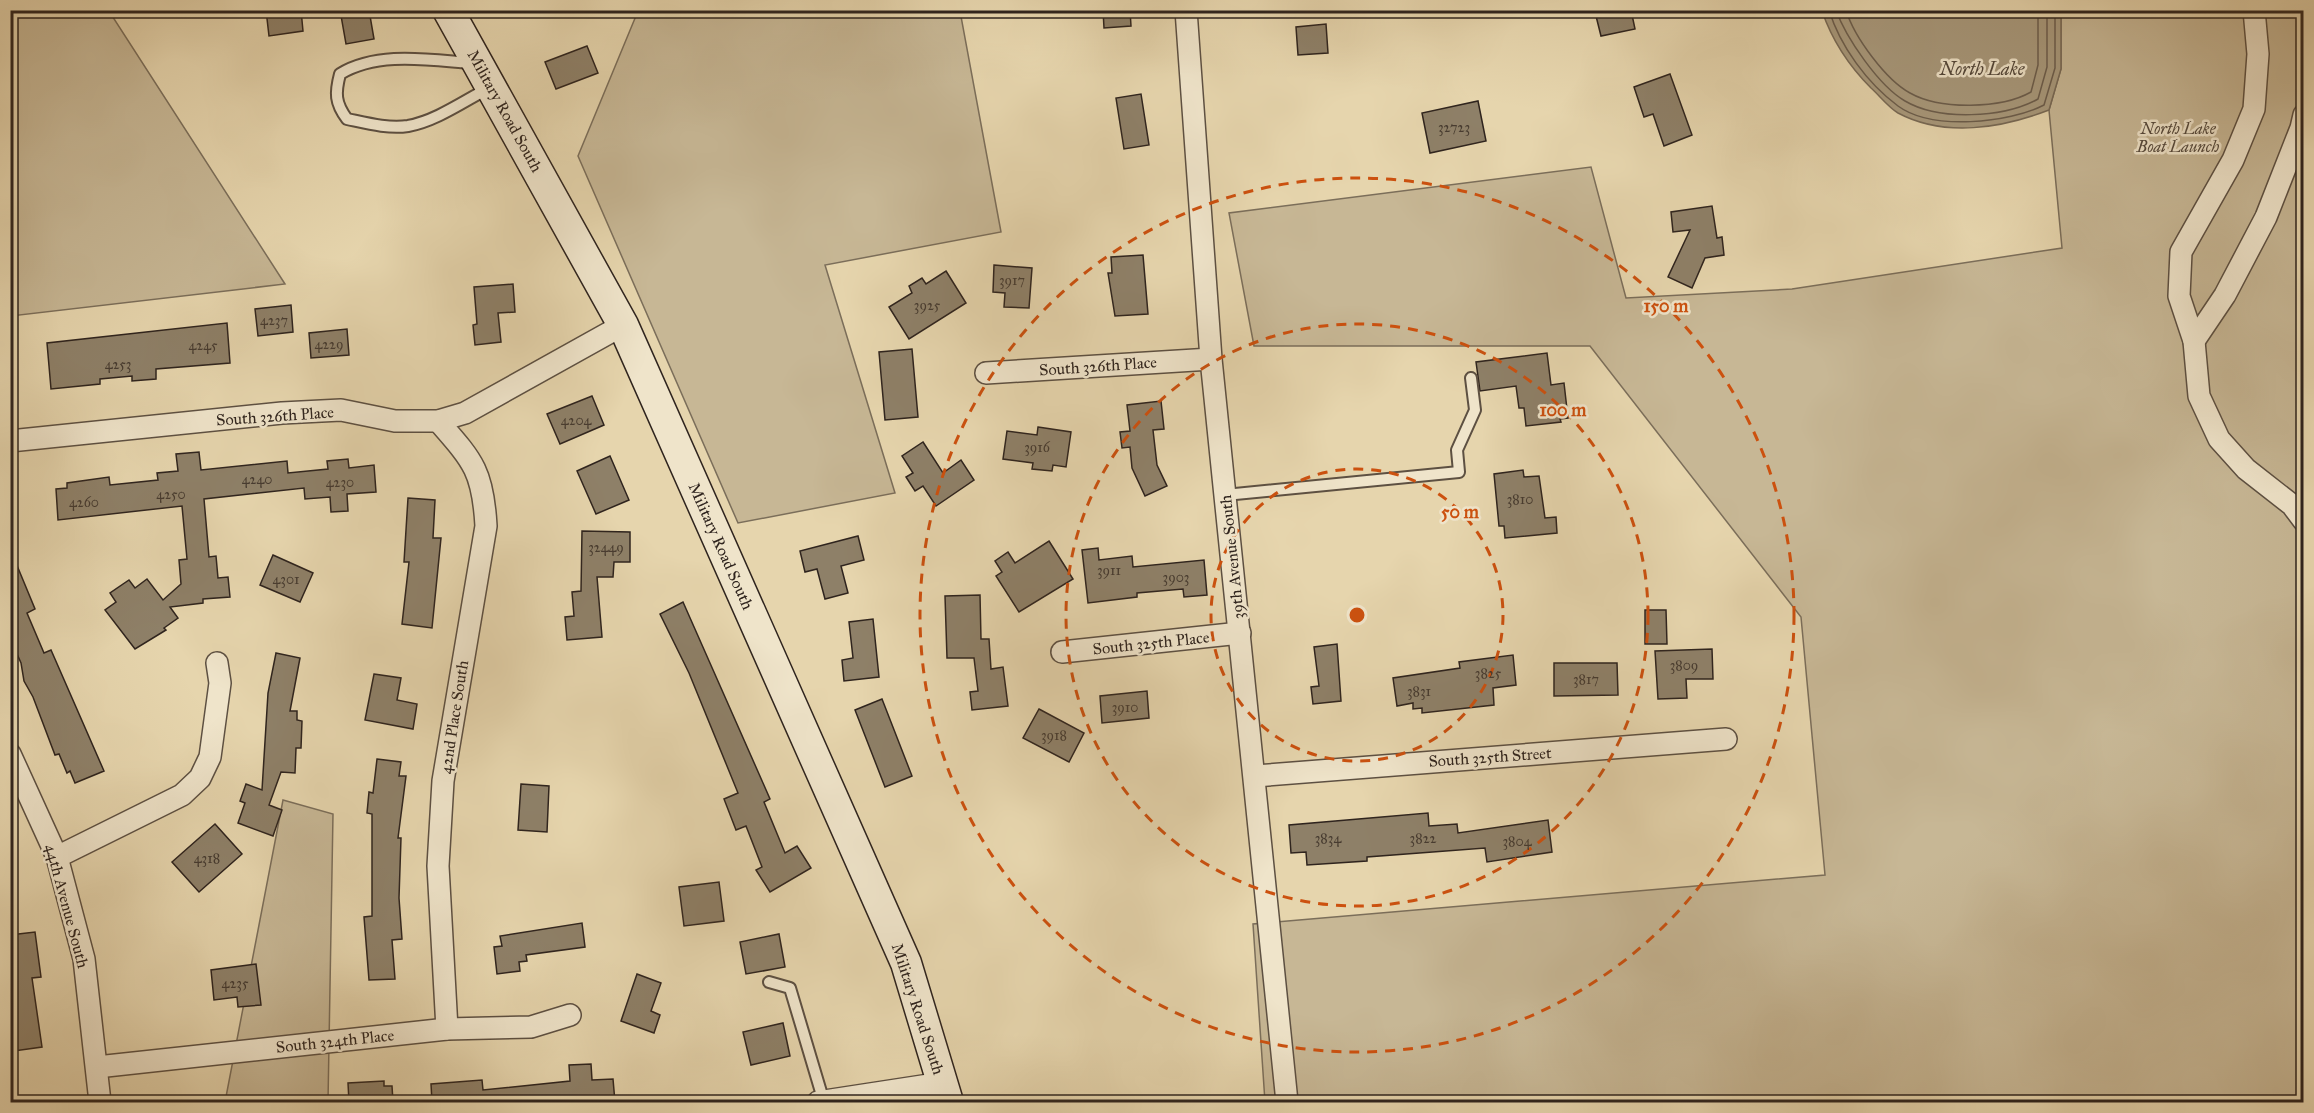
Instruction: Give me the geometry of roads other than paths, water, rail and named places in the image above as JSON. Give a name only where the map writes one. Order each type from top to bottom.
[{"type":"main road","name":"Military Road South","points":[[447,10],[623,325],[906,963],[946,1097]]},
{"type":"street","name":"39th Avenue South","points":[[1186,10],[1211,359],[1287,1102]]},
{"type":"street","points":[[2254,10],[2258,54],[2254,109],[2233,160],[2181,252],[2179,296],[2194,341],[2199,396],[2219,438],[2246,469],[2292,505],[2304,520]]},
{"type":"street","points":[[2194,341],[2225,295],[2266,217],[2304,115]]},
{"type":"street","name":"South 326th Place","points":[[10,441],[282,413],[341,410],[395,421],[438,421],[465,413],[623,325]]},
{"type":"street","name":"South 326th Place","points":[[986,373],[1211,359]]},
{"type":"street","name":"42nd Place South","points":[[438,421],[463,449],[478,473],[484,492],[486,526],[443,781],[438,866],[447,1029]]},
{"type":"street","name":"South 325th Place","points":[[1062,652],[1240,633]]},
{"type":"street","points":[[57,857],[182,795],[200,778],[210,757],[220,683],[217,663]]},
{"type":"street","name":"South 325th Street","points":[[1255,776],[1726,739]]},
{"type":"street","name":"44th Avenue South","points":[[10,754],[57,857],[84,959],[98,1066],[100,1102]]},
{"type":"street","name":"South 324th Place","points":[[98,1066],[447,1029],[531,1027],[570,1015]]},
{"type":"street","points":[[818,1102],[946,1097]]},
{"type":"lane","points":[[382,59],[485,75],[432,118],[408,126],[381,125],[347,119],[338,106],[335,92],[340,74],[356,64],[382,59]]},
{"type":"lane","points":[[1225,495],[1459,472],[1457,450],[1475,410],[1471,378]]},
{"type":"lane","points":[[769,981],[790,988],[824,1102]]},
{"type":"water","name":"North Lake","points":[[1822,11],[2061,11],[2061,69],[2049,110],[2012,122],[1974,128],[1935,126],[1916,121],[1898,113],[1887,104],[1855,71],[1836,42]]},
{"type":"park label","name":"North Lake Boat Launch","points":[[2178,137]]}]
